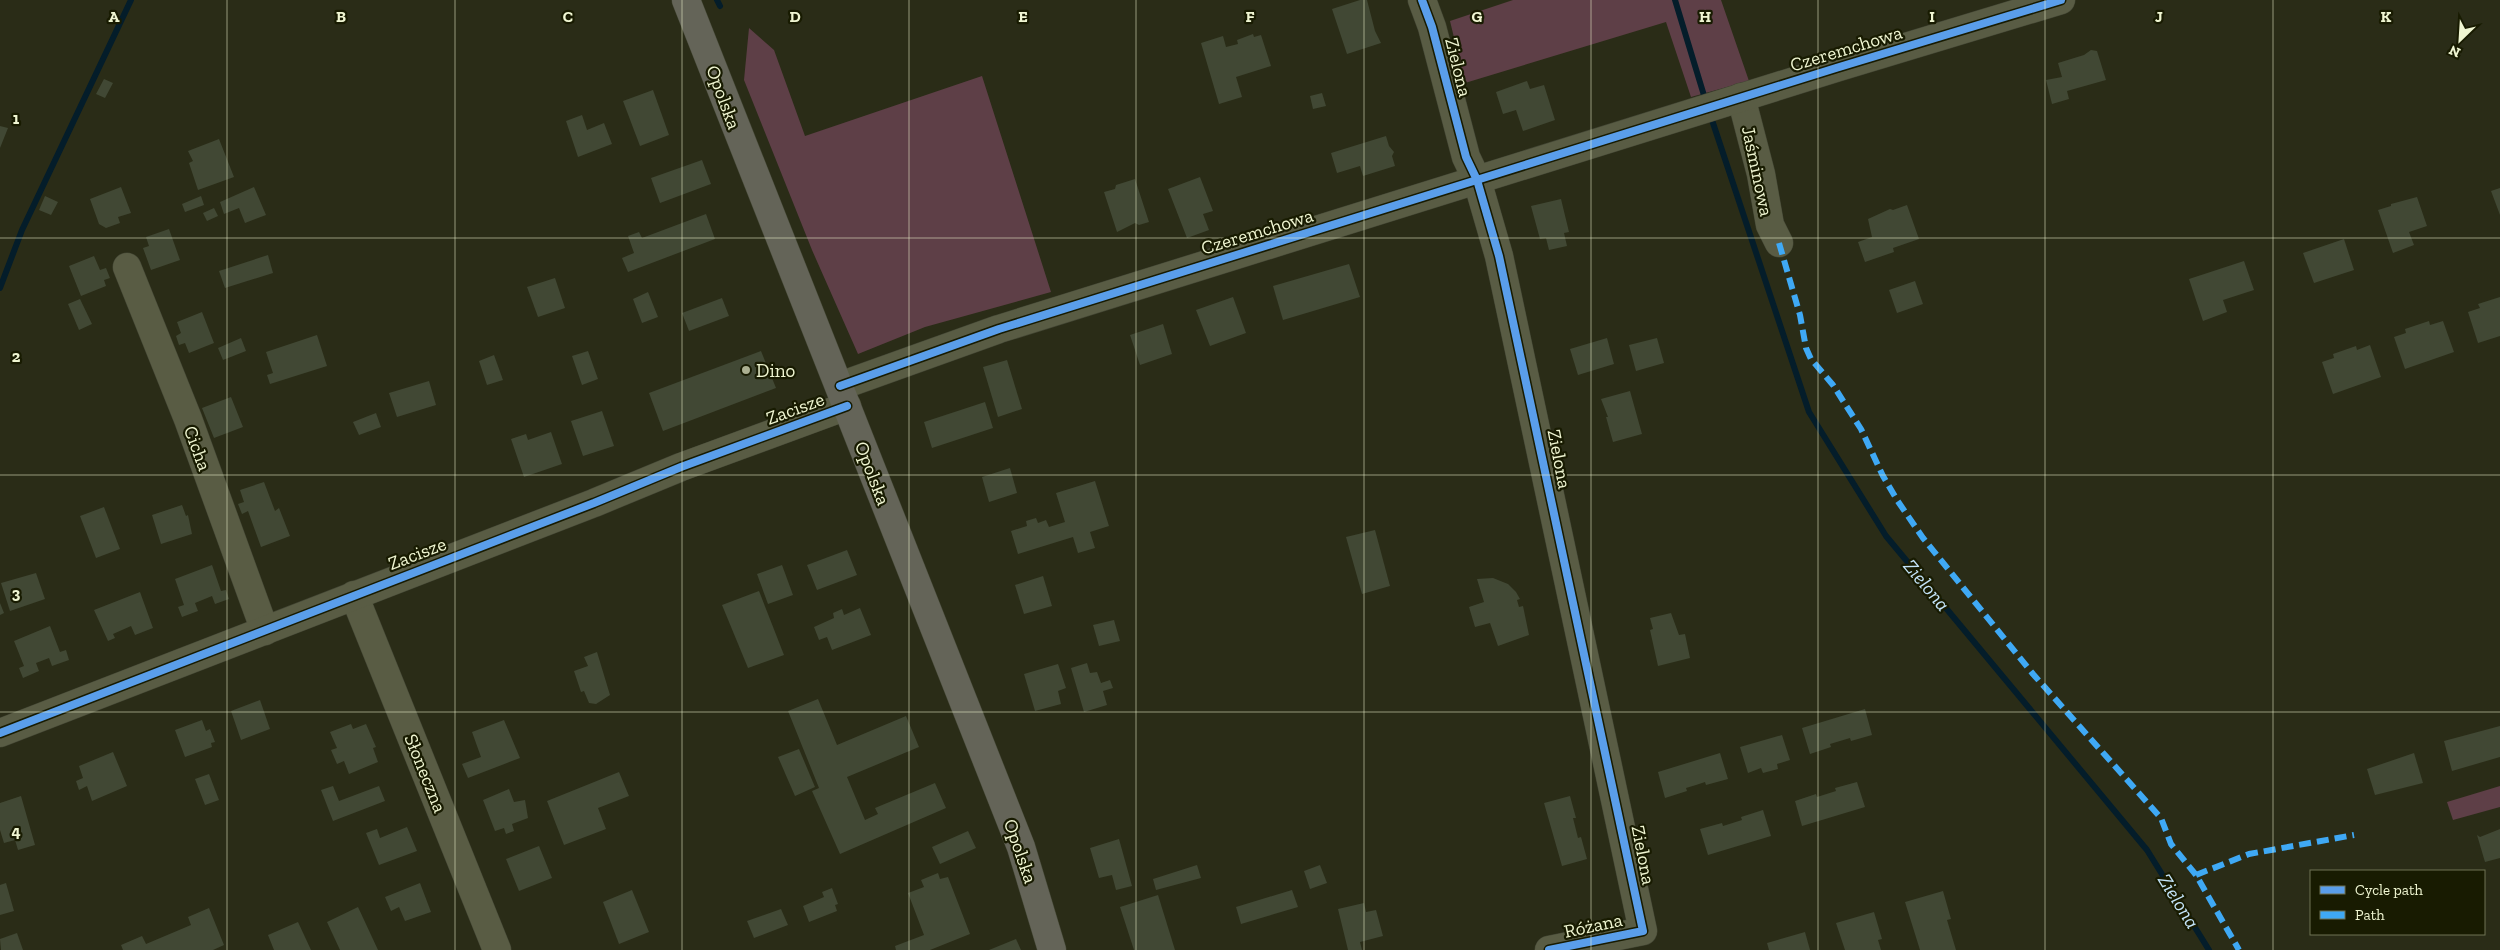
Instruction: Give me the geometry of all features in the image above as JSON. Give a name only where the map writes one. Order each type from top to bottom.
[{"type":"main road","name":"Opolska","points":[[686,0],[1021,847],[1052,950]]},
{"type":"street","name":"Zielona","points":[[1422,0],[1432,27],[1466,157],[1476,180],[1499,256],[1530,394],[1642,931]]},
{"type":"street","name":"Czeremchowa","points":[[843,396],[999,329],[1733,100],[2061,0]]},
{"type":"street","name":"Jaśminowa","points":[[1733,100],[1761,174],[1770,225],[1779,243]]},
{"type":"street","name":"Cicha","points":[[127,266],[188,419],[266,630]]},
{"type":"street","name":"Zacisze","points":[[0,733],[594,503],[843,396]]},
{"type":"street","name":"Słoneczna","points":[[354,595],[497,950]]},
{"type":"street","name":"Różana","points":[[1549,950],[1642,931]]},
{"type":"shaded area","points":[[1513,0],[1721,0],[1749,81],[1691,97],[1666,22],[1465,83],[1450,21]]},
{"type":"shaded area","points":[[749,28],[774,50],[805,136],[982,76],[1051,292],[925,327],[858,354],[812,250],[744,80]]},
{"type":"shaded area","points":[[2500,786],[2500,807],[2453,820],[2447,802]]},
{"type":"building","points":[[1360,0],[1367,0],[1375,31],[1381,43],[1347,54],[1332,9]]},
{"type":"building","points":[[1253,34],[1254,37],[1261,35],[1271,66],[1236,77],[1242,97],[1219,104],[1201,43],[1223,36],[1226,47],[1238,44],[1237,40]]},
{"type":"building","points":[[2091,50],[2097,51],[2106,80],[2067,91],[2069,99],[2052,104],[2046,80],[2062,77],[2058,63],[2084,55]]},
{"type":"building","points":[[104,79],[113,83],[105,98],[96,94]]},
{"type":"building","points":[[1527,81],[1530,89],[1544,85],[1555,120],[1523,131],[1516,110],[1503,114],[1496,92]]},
{"type":"building","points":[[653,90],[669,135],[640,146],[623,101]]},
{"type":"building","points":[[1322,93],[1326,106],[1313,109],[1310,96]]},
{"type":"building","points":[[582,115],[587,130],[604,123],[612,144],[578,157],[566,121]]},
{"type":"building","points":[[0,126],[8,128],[0,148]]},
{"type":"building","points":[[1386,136],[1389,146],[1394,152],[1392,156],[1395,166],[1363,176],[1360,166],[1337,173],[1331,153]]},
{"type":"building","points":[[219,139],[234,177],[198,190],[189,163],[193,161],[188,151]]},
{"type":"building","points":[[702,160],[711,184],[660,203],[651,178]]},
{"type":"building","points":[[1200,177],[1213,211],[1203,214],[1209,230],[1187,238],[1168,189]]},
{"type":"building","points":[[1135,179],[1149,222],[1139,225],[1135,223],[1117,232],[1104,192],[1115,189],[1116,185]]},
{"type":"building","points":[[121,187],[131,213],[118,217],[120,223],[106,228],[99,224],[90,199]]},
{"type":"building","points":[[254,187],[266,215],[245,223],[239,208],[224,214],[220,202]]},
{"type":"building","points":[[2500,188],[2500,215],[2491,191]]},
{"type":"building","points":[[45,196],[58,202],[51,215],[39,210]]},
{"type":"building","points":[[201,196],[204,205],[185,212],[182,204]]},
{"type":"building","points":[[2417,197],[2427,226],[2409,232],[2414,245],[2393,253],[2378,210],[2391,206],[2391,204]]},
{"type":"building","points":[[1561,199],[1569,232],[1564,233],[1567,246],[1549,250],[1546,238],[1540,239],[1531,206]]},
{"type":"building","points":[[1907,205],[1919,239],[1893,248],[1894,252],[1865,262],[1858,242],[1872,237],[1868,219],[1890,209],[1893,210]]},
{"type":"building","points":[[214,208],[218,216],[207,221],[203,213]]},
{"type":"building","points":[[706,214],[715,239],[628,272],[622,258],[634,253],[628,236],[639,232],[642,238]]},
{"type":"building","points":[[169,229],[180,260],[151,270],[143,248],[149,246],[146,237]]},
{"type":"building","points":[[2344,239],[2354,270],[2314,283],[2303,253]]},
{"type":"building","points":[[268,255],[273,273],[225,288],[219,271]]},
{"type":"building","points":[[94,256],[100,270],[106,268],[110,278],[104,280],[106,286],[81,296],[69,266]]},
{"type":"building","points":[[2244,261],[2254,290],[2223,300],[2227,312],[2203,321],[2189,279]]},
{"type":"building","points":[[1349,264],[1360,297],[1283,320],[1273,286]]},
{"type":"building","points":[[555,278],[565,308],[538,317],[527,287]]},
{"type":"building","points":[[1915,281],[1923,304],[1897,313],[1889,290]]},
{"type":"building","points":[[648,292],[658,317],[642,323],[633,299]]},
{"type":"building","points":[[1233,297],[1246,333],[1210,346],[1196,310]]},
{"type":"building","points":[[2500,297],[2500,336],[2478,343],[2468,312],[2480,308],[2478,304]]},
{"type":"building","points":[[722,298],[729,316],[689,331],[682,313]]},
{"type":"building","points":[[80,299],[92,324],[79,330],[68,304]]},
{"type":"building","points":[[202,312],[214,343],[189,353],[185,343],[179,345],[176,336],[181,333],[177,322]]},
{"type":"building","points":[[2429,321],[2430,325],[2443,321],[2454,352],[2405,369],[2394,337],[2406,333],[2405,329]]},
{"type":"building","points":[[1163,324],[1172,354],[1140,365],[1130,335]]},
{"type":"building","points":[[317,335],[327,366],[270,384],[267,375],[273,373],[266,352]]},
{"type":"building","points":[[241,338],[246,351],[223,360],[218,348]]},
{"type":"building","points":[[1607,338],[1614,364],[1578,375],[1570,349]]},
{"type":"building","points":[[1657,338],[1664,363],[1636,371],[1629,345]]},
{"type":"building","points":[[2370,345],[2381,377],[2333,394],[2322,362],[2334,358],[2333,354],[2356,346],[2357,350]]},
{"type":"building","points":[[588,351],[598,379],[582,385],[572,356]]},
{"type":"building","points":[[761,351],[776,388],[663,431],[649,393]]},
{"type":"building","points":[[494,355],[503,380],[487,385],[479,361]]},
{"type":"building","points":[[1007,360],[1022,409],[998,417],[983,367]]},
{"type":"building","points":[[429,381],[436,405],[397,417],[389,393]]},
{"type":"building","points":[[1630,391],[1642,434],[1613,442],[1606,417],[1608,417],[1601,399]]},
{"type":"building","points":[[231,397],[243,427],[214,438],[202,408]]},
{"type":"building","points":[[985,402],[993,428],[932,448],[924,422]]},
{"type":"building","points":[[602,411],[614,446],[583,456],[571,421]]},
{"type":"building","points":[[376,413],[381,427],[359,435],[353,422]]},
{"type":"building","points":[[551,432],[562,464],[524,477],[511,439],[526,434],[528,440]]},
{"type":"building","points":[[1010,468],[1017,493],[989,502],[982,477]]},
{"type":"building","points":[[1095,481],[1109,526],[1090,532],[1095,548],[1078,553],[1073,537],[1018,554],[1011,531],[1027,526],[1026,521],[1036,518],[1038,523],[1046,520],[1049,527],[1065,522],[1056,493]]},
{"type":"building","points":[[264,482],[275,511],[279,508],[290,536],[261,547],[248,511],[242,514],[238,504],[244,502],[240,490]]},
{"type":"building","points":[[182,505],[186,516],[188,515],[192,534],[161,544],[152,515]]},
{"type":"building","points":[[104,507],[120,549],[96,558],[80,516]]},
{"type":"building","points":[[1375,530],[1390,586],[1362,594],[1346,537]]},
{"type":"building","points":[[847,550],[857,575],[817,590],[807,565]]},
{"type":"building","points":[[212,565],[221,591],[226,590],[229,599],[215,604],[212,596],[195,603],[198,611],[182,617],[178,607],[184,605],[175,579]]},
{"type":"building","points":[[782,565],[793,595],[768,604],[757,574]]},
{"type":"building","points":[[36,573],[45,599],[10,611],[1,583]]},
{"type":"building","points":[[1043,576],[1052,606],[1024,614],[1015,585]]},
{"type":"building","points":[[1493,578],[1508,584],[1516,592],[1520,599],[1517,600],[1519,607],[1523,606],[1529,635],[1498,646],[1490,623],[1475,627],[1469,607],[1484,602],[1477,579]]},
{"type":"building","points":[[759,591],[784,655],[748,668],[722,605]]},
{"type":"building","points":[[140,592],[153,628],[135,635],[131,626],[113,634],[115,638],[108,641],[94,610]]},
{"type":"building","points":[[0,603],[4,613],[0,615]]},
{"type":"building","points":[[860,608],[871,635],[832,650],[827,637],[819,640],[814,627],[834,618],[833,613],[842,609],[844,615]]},
{"type":"building","points":[[1671,613],[1679,635],[1685,634],[1690,658],[1658,666],[1650,630],[1653,629],[1650,618]]},
{"type":"building","points":[[1114,620],[1120,641],[1099,646],[1093,625]]},
{"type":"building","points":[[50,626],[60,652],[66,650],[69,660],[52,666],[49,658],[36,663],[39,671],[23,678],[19,668],[24,666],[14,641]]},
{"type":"building","points":[[597,652],[610,695],[596,704],[589,703],[584,691],[581,692],[574,671],[588,666],[584,657]]},
{"type":"building","points":[[1087,663],[1090,673],[1097,672],[1101,683],[1110,680],[1113,688],[1103,691],[1107,705],[1084,712],[1071,668]]},
{"type":"building","points":[[1058,664],[1066,688],[1058,691],[1061,704],[1035,711],[1024,674]]},
{"type":"building","points":[[818,699],[837,745],[906,716],[919,747],[847,777],[865,820],[878,814],[875,808],[935,783],[946,808],[840,854],[812,791],[819,788],[788,711]]},
{"type":"building","points":[[260,700],[270,729],[241,740],[231,711]]},
{"type":"building","points":[[1865,709],[1872,735],[1851,741],[1850,738],[1830,744],[1831,747],[1810,754],[1802,728]]},
{"type":"building","points":[[202,720],[206,731],[210,729],[215,742],[211,743],[212,747],[185,757],[175,730]]},
{"type":"building","points":[[504,720],[520,758],[468,778],[462,764],[481,757],[472,732]]},
{"type":"building","points":[[351,724],[353,729],[366,724],[376,747],[373,748],[378,762],[349,774],[344,761],[337,764],[331,750],[337,748],[330,732]]},
{"type":"building","points":[[2500,726],[2500,757],[2452,771],[2444,741]]},
{"type":"building","points":[[1782,735],[1790,760],[1777,764],[1778,769],[1763,773],[1761,768],[1748,773],[1740,747]]},
{"type":"building","points":[[799,749],[815,787],[795,796],[778,757]]},
{"type":"building","points":[[113,752],[127,786],[92,801],[87,786],[79,790],[76,781],[83,778],[79,766]]},
{"type":"building","points":[[1720,753],[1728,779],[1706,785],[1705,782],[1686,788],[1687,791],[1665,798],[1658,772]]},
{"type":"building","points":[[2414,753],[2423,783],[2375,795],[2367,769]]},
{"type":"building","points":[[619,772],[629,796],[598,808],[606,829],[564,845],[547,801]]},
{"type":"building","points":[[209,774],[219,800],[205,805],[195,779]]},
{"type":"building","points":[[1857,782],[1865,807],[1802,826],[1795,801],[1816,794],[1817,797],[1836,791],[1835,788]]},
{"type":"building","points":[[333,786],[339,801],[379,786],[385,801],[333,821],[321,790]]},
{"type":"building","points":[[509,789],[514,802],[525,800],[528,818],[512,824],[514,831],[506,834],[504,828],[495,831],[483,800]]},
{"type":"building","points":[[21,796],[35,845],[18,850],[15,840],[4,843],[0,830],[0,803]]},
{"type":"building","points":[[1570,796],[1576,818],[1573,818],[1578,838],[1581,837],[1587,859],[1562,866],[1544,803]]},
{"type":"building","points":[[1763,810],[1771,836],[1708,855],[1700,829],[1722,823],[1723,826],[1742,820],[1741,817]]},
{"type":"building","points":[[407,827],[417,851],[379,865],[366,833],[377,829],[380,838]]},
{"type":"building","points":[[2500,829],[2500,858],[2485,862],[2477,835],[2480,837]]},
{"type":"building","points":[[968,831],[976,848],[940,864],[932,847]]},
{"type":"building","points":[[1119,839],[1132,886],[1116,890],[1112,875],[1099,878],[1090,848]]},
{"type":"building","points":[[539,846],[552,878],[519,891],[506,859]]},
{"type":"building","points":[[1197,865],[1201,878],[1156,890],[1153,879]]},
{"type":"building","points":[[1320,865],[1327,883],[1310,889],[1304,871]]},
{"type":"building","points":[[938,873],[940,879],[948,877],[970,934],[930,950],[896,950],[895,946],[924,935],[908,893],[924,887],[921,880]]},
{"type":"building","points":[[6,883],[14,911],[0,915],[0,885]]},
{"type":"building","points":[[420,883],[431,912],[405,921],[399,907],[391,911],[385,897]]},
{"type":"building","points":[[832,888],[838,904],[835,905],[837,911],[809,922],[803,906],[824,897],[822,892]]},
{"type":"building","points":[[632,890],[649,932],[619,944],[603,902]]},
{"type":"building","points":[[1292,890],[1298,907],[1241,924],[1236,907]]},
{"type":"building","points":[[1943,891],[1951,919],[1947,920],[1956,950],[1920,950],[1905,902]]},
{"type":"building","points":[[1158,895],[1175,950],[1134,950],[1120,907]]},
{"type":"building","points":[[1364,903],[1366,912],[1376,910],[1383,936],[1360,942],[1362,950],[1348,950],[1338,909]]},
{"type":"building","points":[[358,907],[378,950],[340,950],[327,922]]},
{"type":"building","points":[[209,908],[224,945],[213,950],[123,950],[121,945],[142,936],[146,944],[191,925],[188,917]]},
{"type":"building","points":[[781,909],[788,925],[754,938],[747,921]]},
{"type":"building","points":[[1874,912],[1882,939],[1878,940],[1881,950],[1845,950],[1836,923]]},
{"type":"building","points":[[298,922],[311,950],[274,950],[268,935]]},
{"type":"building","points":[[1805,932],[1810,950],[1769,950],[1767,943]]},
{"type":"building","points":[[17,933],[23,950],[1,950],[0,939]]},
{"type":"building","points":[[1016,939],[1021,950],[989,950]]},
{"type":"waterway","points":[[0,288],[22,230],[131,0]]},
{"type":"waterway","points":[[717,0],[720,6]]},
{"type":"waterway","name":"Zielona","points":[[1675,0],[1706,102]]},
{"type":"waterway","name":"Zielona","points":[[1710,114],[1809,412],[1886,536],[2147,850],[2209,950]]},
{"type":"marked path","points":[[1779,243],[1800,315],[1806,348],[1811,359],[1833,385],[1861,429],[1883,476],[1897,500],[1923,538],[2033,674],[2161,818],[2171,844],[2196,875],[2239,950]]},
{"type":"marked path","points":[[2196,875],[2249,854],[2354,835]]},
{"type":"cycle path","points":[[1422,0],[1432,27],[1466,157],[1477,180],[1499,256],[1643,931],[1549,950]]},
{"type":"cycle path","points":[[840,386],[999,329],[1836,68],[2061,0]]},
{"type":"cycle path","points":[[0,733],[594,503],[681,467],[847,406]]},
{"type":"place","name":"Dino","points":[[746,370]]}]
